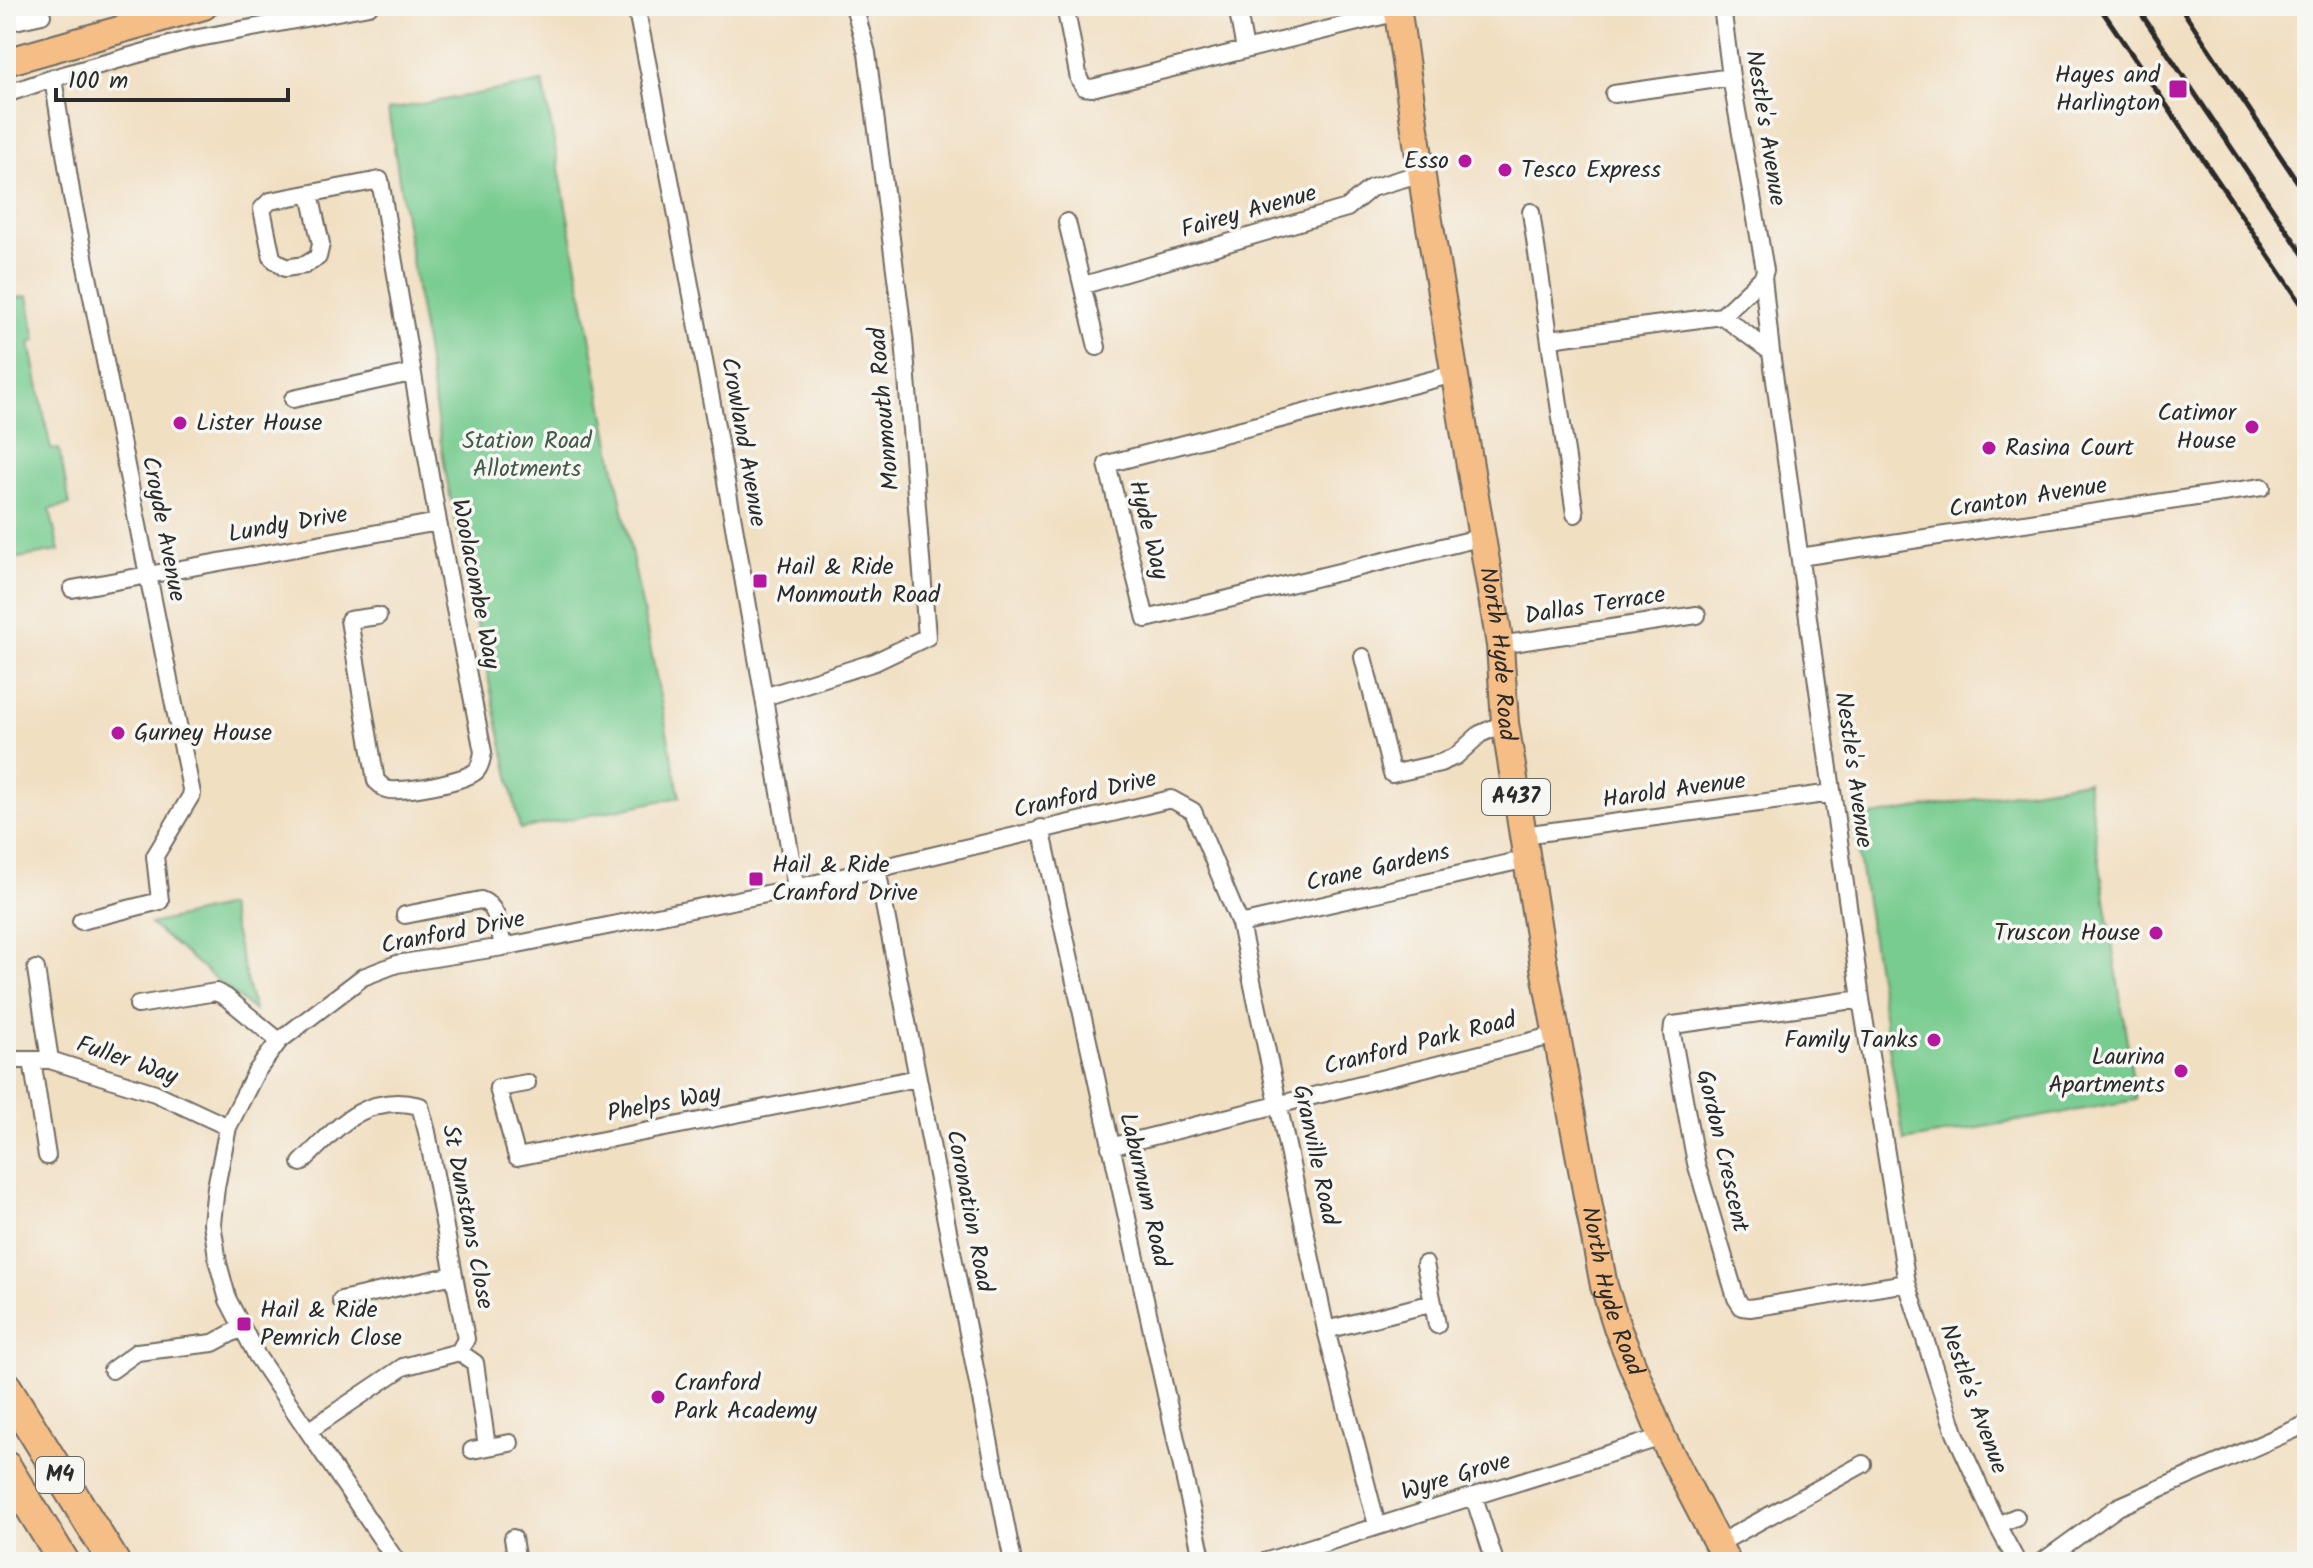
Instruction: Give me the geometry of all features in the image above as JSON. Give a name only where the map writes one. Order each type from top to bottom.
[{"type":"highway","name":"M4","points":[[6,1387],[114,1562]]},
{"type":"highway","name":"M4","points":[[6,1467],[64,1562]]},
{"type":"main road","points":[[6,62],[193,9]]},
{"type":"main road","name":"North Hyde Road","points":[[1397,9],[1500,645],[1505,723],[1525,847],[1556,1035],[1604,1286],[1618,1330],[1662,1437],[1722,1554]]},
{"type":"street","points":[[6,94],[188,40],[369,6]]},
{"type":"street","name":"Crowland Avenue","points":[[636,6],[675,199],[796,888]]},
{"type":"street","name":"Monmouth Road","points":[[764,697],[875,662],[927,637],[904,339],[867,53],[854,6]]},
{"type":"street","points":[[1065,6],[1079,79],[1084,87],[1092,88],[1397,9]]},
{"type":"street","points":[[1237,6],[1245,50]]},
{"type":"street","name":"Nestle's Avenue","points":[[1722,6],[1731,77],[1765,270],[1763,277],[1771,352],[1861,999],[1907,1283],[1950,1419],[2014,1556]]},
{"type":"street","points":[[6,23],[42,15]]},
{"type":"street","points":[[1614,94],[1731,77]]},
{"type":"street","name":"Croyde Avenue","points":[[53,78],[72,197],[192,794],[155,856],[160,901],[81,921]]},
{"type":"street","name":"Fairey Avenue","points":[[1084,285],[1347,208],[1371,188],[1422,173]]},
{"type":"street","name":"Woolacombe Way","points":[[310,194],[321,244],[318,257],[305,265],[285,268],[272,258],[262,209],[270,201],[380,180],[411,373],[483,752],[478,769],[472,774],[462,779],[399,790],[387,789],[376,781],[349,620],[378,616]]},
{"type":"street","points":[[1531,212],[1575,514]]},
{"type":"street","points":[[1067,222],[1097,347]]},
{"type":"street","points":[[1550,339],[1722,316],[1763,277]]},
{"type":"street","points":[[1722,316],[1771,352]]},
{"type":"street","points":[[293,399],[411,373]]},
{"type":"street","name":"Hyde Way","points":[[1454,374],[1107,464],[1146,619],[1483,537]]},
{"type":"street","name":"Cranton Avenue","points":[[1800,557],[2262,487]]},
{"type":"street","name":"Lundy Drive","points":[[72,589],[438,522]]},
{"type":"street","name":"Dallas Terrace","points":[[1500,645],[1697,615]]},
{"type":"street","points":[[1363,657],[1392,774],[1440,763],[1456,756],[1480,734],[1505,723]]},
{"type":"street","name":"Harold Avenue","points":[[1525,847],[1832,793]]},
{"type":"street","name":"Cranford Drive","points":[[393,1560],[241,1328],[228,1300],[218,1263],[212,1223],[228,1127],[256,1072],[279,1041],[363,977],[397,964],[503,947],[796,888],[1161,800],[1171,799],[1183,805]]},
{"type":"street","name":"Granville Road","points":[[1183,805],[1193,811],[1240,924],[1326,1330],[1377,1525]]},
{"type":"street","name":"Laburnum Road","points":[[1041,828],[1203,1562]]},
{"type":"street","name":"Crane Gardens","points":[[1240,924],[1525,847]]},
{"type":"street","name":"Coronation Road","points":[[877,869],[1013,1562]]},
{"type":"street","points":[[405,915],[481,900],[488,902],[493,908],[503,947]]},
{"type":"street","points":[[36,969],[50,1060]]},
{"type":"street","points":[[138,1005],[216,992],[279,1041]]},
{"type":"street","name":"Gordon Crescent","points":[[1861,999],[1673,1025],[1672,1034],[1696,1163],[1719,1245],[1736,1298],[1742,1307],[1907,1283]]},
{"type":"street","name":"Cranford Park Road","points":[[1110,1147],[1556,1035]]},
{"type":"street","name":"Fuller Way","points":[[6,1060],[50,1060],[155,1093],[228,1127]]},
{"type":"street","points":[[32,1060],[47,1156]]},
{"type":"street","name":"Phelps Way","points":[[527,1083],[498,1088],[517,1157],[918,1078]]},
{"type":"street","name":"St Dunstans Close","points":[[301,1163],[350,1116],[372,1107],[407,1103],[420,1106],[466,1339],[459,1352]]},
{"type":"street","points":[[1425,1264],[1437,1325]]},
{"type":"street","points":[[341,1300],[454,1275]]},
{"type":"street","points":[[1326,1330],[1433,1303]]},
{"type":"street","points":[[112,1370],[137,1352],[213,1343],[241,1328]]},
{"type":"street","points":[[308,1431],[403,1367],[459,1352],[475,1363],[480,1449],[510,1443]]},
{"type":"street","points":[[2042,1562],[2118,1507],[2307,1424]]},
{"type":"street","name":"Wyre Grove","points":[[1264,1562],[1662,1437]]},
{"type":"street","points":[[1722,1554],[1863,1464]]},
{"type":"street","points":[[1474,1497],[1495,1562]]},
{"type":"street","points":[[1997,1525],[2016,1517]]},
{"type":"street","points":[[513,1538],[517,1562]]},
{"type":"green space","name":"Station Road Allotments","points":[[543,82],[611,450],[680,797],[520,829],[447,481],[388,110]]},
{"type":"green space","points":[[28,296],[36,341],[30,343],[51,450],[59,449],[70,505],[50,509],[59,551],[6,560],[6,300]]},
{"type":"green space","points":[[2087,781],[2136,1100],[1904,1141],[1853,819]]},
{"type":"green space","points":[[228,906],[254,1011],[150,924]]},
{"type":"railway","points":[[2099,6],[2307,312]]},
{"type":"railway","points":[[2136,6],[2307,260]]},
{"type":"railway","points":[[2180,6],[2307,196]]},
{"type":"place","name":"Hayes and Harlington","points":[[2178,89]]},
{"type":"place","name":"Esso","points":[[1465,161]]},
{"type":"place","name":"Tesco Express","points":[[1505,170]]},
{"type":"place","name":"Lister House","points":[[180,423]]},
{"type":"place","name":"Catimor House","points":[[2252,427]]},
{"type":"place","name":"Rasina Court","points":[[1989,448]]},
{"type":"place","name":"Hail & Ride Monmouth Road","points":[[760,581]]},
{"type":"place","name":"Gurney House","points":[[118,733]]},
{"type":"place","name":"Hail & Ride Cranford Drive","points":[[756,879]]},
{"type":"place","name":"Truscon House","points":[[2156,933]]},
{"type":"place","name":"Family Tanks","points":[[1934,1040]]},
{"type":"place","name":"Laurina Apartments","points":[[2181,1071]]},
{"type":"place","name":"Hail & Ride Pemrich Close","points":[[244,1324]]},
{"type":"place","name":"Cranford Park Academy","points":[[658,1397]]}]
